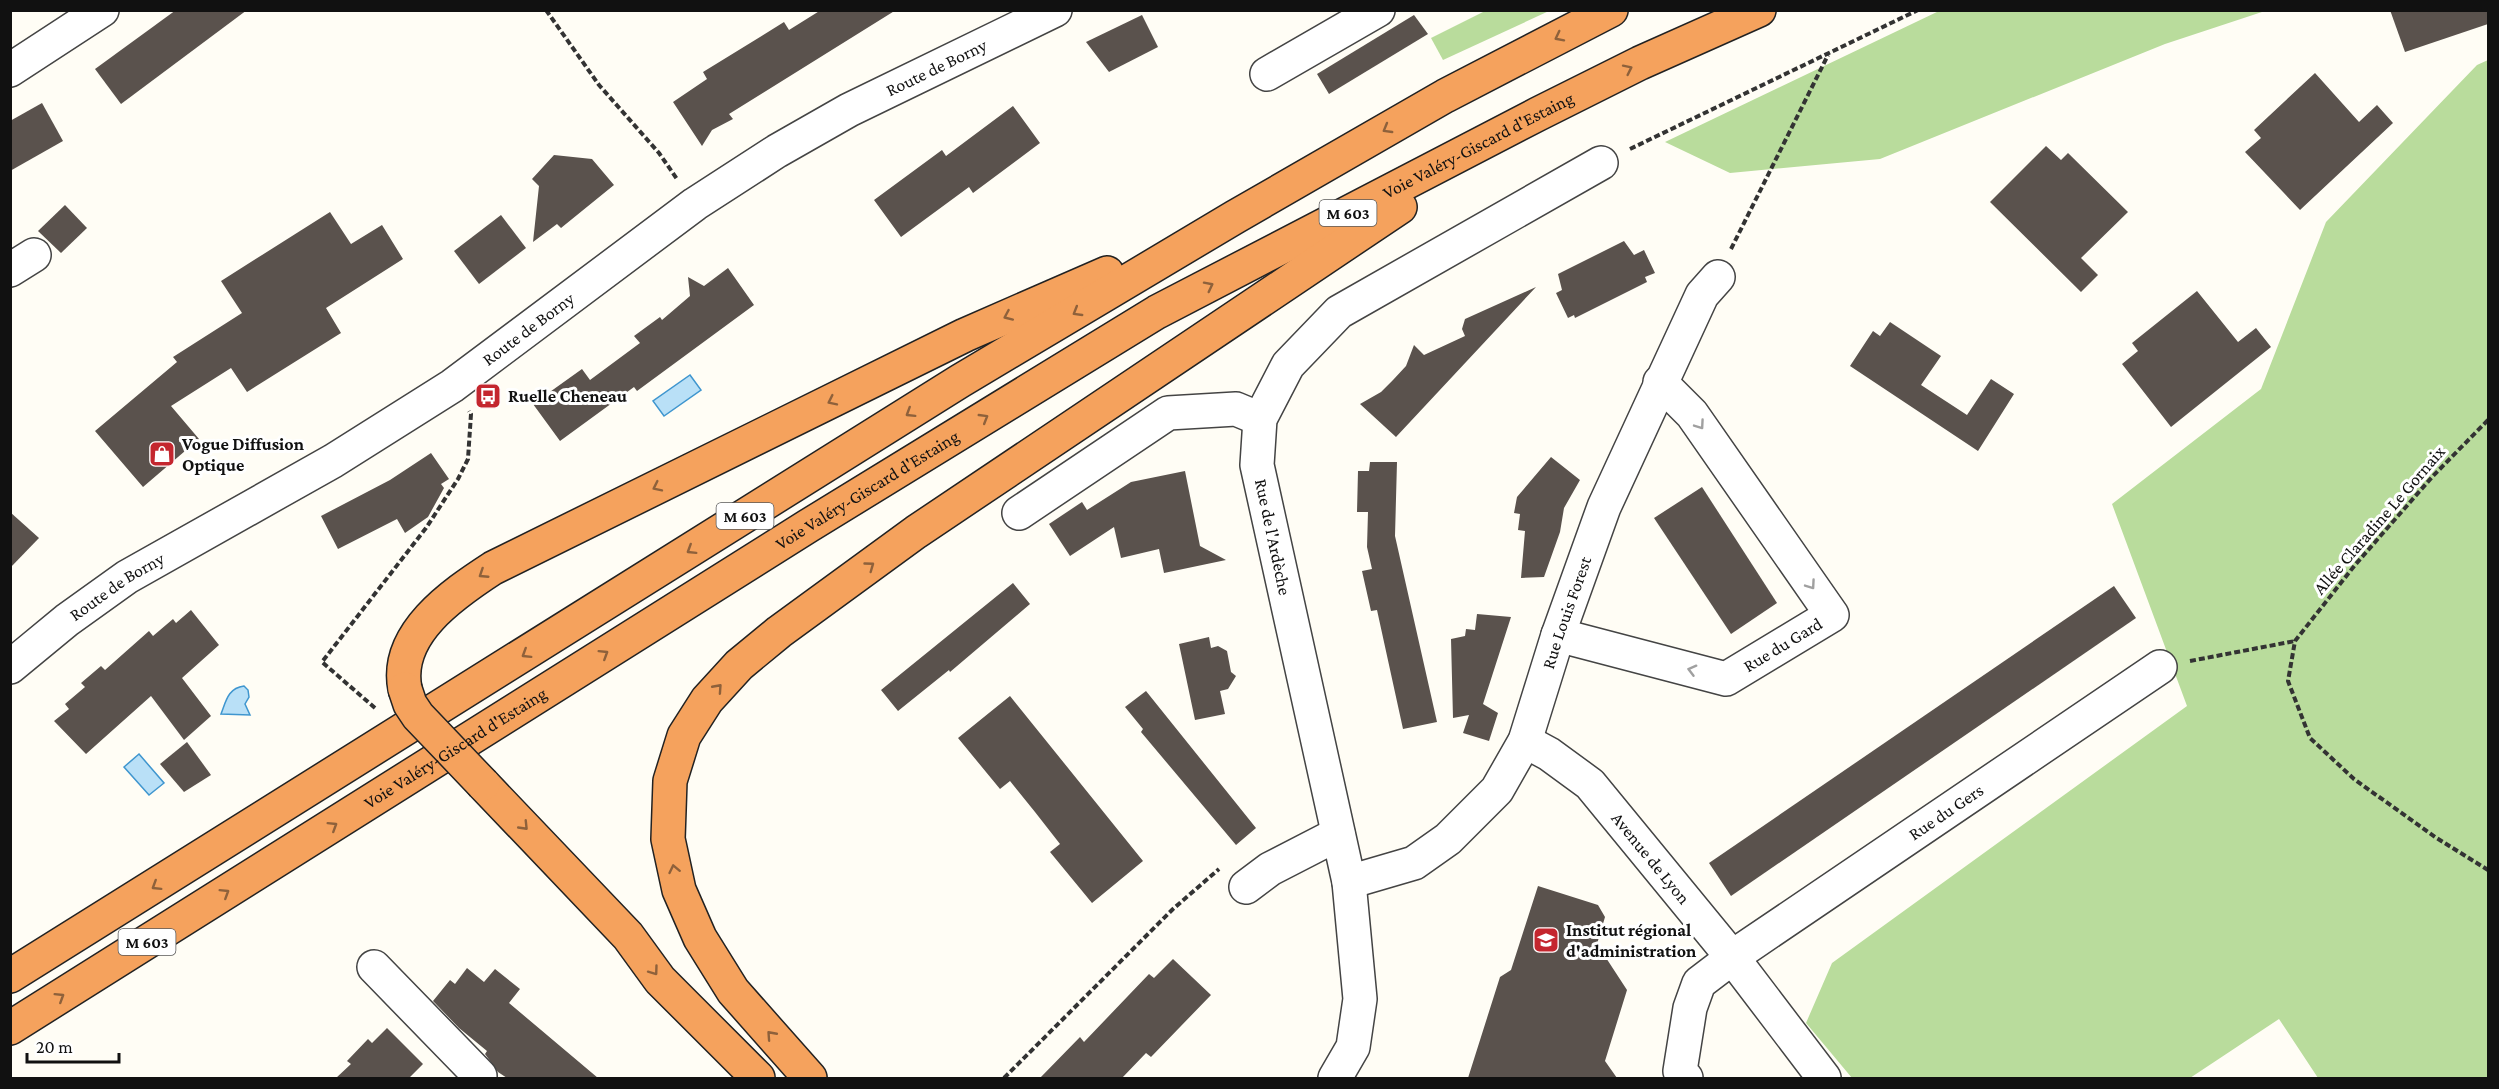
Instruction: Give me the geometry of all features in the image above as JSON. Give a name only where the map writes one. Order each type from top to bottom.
[{"type":"highway","name":"M 603","points":[[10,976],[960,381],[1444,96],[1611,10]]},
{"type":"highway","name":"Voie Valéry-Giscard d'Estaing","points":[[10,1028],[808,526],[1157,312],[1538,114],[1641,63],[1759,10]]},
{"type":"highway","points":[[810,1078],[733,992],[700,939],[679,890],[668,839],[670,781],[684,736],[707,700],[739,665],[771,639],[916,532],[1538,114]]},
{"type":"highway","points":[[758,1078],[660,980],[628,936],[418,716],[410,704],[402,673],[407,651],[425,623],[452,594],[493,567],[965,335],[1235,217]]},
{"type":"street","points":[[10,70],[102,10]]},
{"type":"street","name":"Route de Borny","points":[[10,667],[67,620],[127,577],[333,461],[452,386],[695,204],[777,151],[849,110],[1055,10]]},
{"type":"street","points":[[1268,74],[1378,10]]},
{"type":"street","name":"Rue de l'Ardèche","points":[[1335,1078],[1353,1047],[1360,999],[1349,882],[1257,465],[1260,419],[1288,364],[1340,312],[1601,163]]},
{"type":"street","name":"Rue Louis Forest","points":[[1349,882],[1414,863],[1448,839],[1497,790],[1525,741],[1558,635],[1604,507],[1702,295],[1718,277]]},
{"type":"street","name":"Rue du Gard","points":[[1558,635],[1726,679],[1832,615],[1692,414],[1660,382]]},
{"type":"street","points":[[1019,513],[1168,413],[1236,409],[1260,419]]},
{"type":"street","name":"Rue du Gers","points":[[1686,1078],[1680,1071],[1690,1008],[1700,983],[1732,957],[2160,666]]},
{"type":"street","name":"Avenue de Lyon","points":[[1525,741],[1549,754],[1590,784],[1732,957],[1824,1078]]},
{"type":"street","points":[[1236,874],[1270,869],[1338,834]]},
{"type":"street","points":[[374,967],[480,1076],[477,1078]]},
{"type":"path","points":[[546,10],[599,85],[659,153],[695,204]]},
{"type":"path","points":[[1601,163],[1918,10]]},
{"type":"path","points":[[1718,277],[1749,210],[1829,54]]},
{"type":"path","points":[[375,708],[322,662],[426,528],[468,459],[471,414],[452,386]]},
{"type":"path","name":"Allée Claradine Le Gornaix","points":[[2488,420],[2425,484],[2355,565],[2295,641],[2288,681],[2310,738],[2354,779],[2435,837],[2488,870]]},
{"type":"path","points":[[2160,666],[2295,641]]},
{"type":"path","points":[[1004,1078],[1173,909],[1236,874]]},
{"type":"green space","points":[[1485,11],[1549,11],[1443,60],[1431,38]]},
{"type":"green space","points":[[1939,11],[2265,11],[2165,44],[1880,159],[1730,173],[1665,142]]},
{"type":"green space","points":[[2488,60],[2488,1078],[2318,1078],[2279,1019],[2190,1078],[1852,1078],[1806,1023],[1832,963],[2187,706],[2112,504],[2261,389],[2326,222],[2477,65]]},
{"type":"water","points":[[690,375],[701,390],[664,416],[653,401]]},
{"type":"water","points":[[244,686],[248,690],[249,697],[245,704],[250,715],[221,714],[231,692]]},
{"type":"water","points":[[139,754],[164,783],[149,795],[124,767]]},
{"type":"building","points":[[176,10],[247,10],[121,104],[95,69]]},
{"type":"building","points":[[821,10],[896,10],[729,114],[733,119],[712,130],[702,146],[673,102],[707,79],[703,72],[784,22],[789,30]]},
{"type":"building","points":[[2390,10],[2488,10],[2488,24],[2405,52]]},
{"type":"building","points":[[1142,15],[1158,47],[1109,72],[1086,42]]},
{"type":"building","points":[[1414,15],[1428,34],[1329,94],[1317,74]]},
{"type":"building","points":[[2315,73],[2359,122],[2377,105],[2393,123],[2300,210],[2245,152],[2261,138],[2254,130]]},
{"type":"building","points":[[42,103],[63,141],[10,171],[10,121]]},
{"type":"building","points":[[1013,106],[1040,143],[973,193],[969,187],[901,237],[874,200],[942,150],[946,156]]},
{"type":"building","points":[[2046,146],[2061,160],[2068,153],[2128,212],[2081,258],[2098,275],[2081,292],[1990,202]]},
{"type":"building","points":[[554,155],[592,159],[614,185],[561,228],[557,224],[533,242],[539,186],[532,179]]},
{"type":"building","points":[[65,205],[87,228],[61,253],[38,231]]},
{"type":"building","points":[[330,212],[351,244],[382,225],[403,259],[326,308],[341,333],[247,392],[231,368],[171,406],[199,439],[143,487],[95,431],[177,362],[173,357],[242,313],[221,281]]},
{"type":"building","points":[[501,215],[526,248],[479,284],[454,251]]},
{"type":"building","points":[[1624,241],[1634,255],[1644,250],[1655,273],[1645,277],[1647,282],[1575,318],[1574,315],[1568,318],[1556,293],[1562,290],[1558,274]]},
{"type":"building","points":[[728,268],[754,305],[637,391],[634,387],[560,441],[533,404],[582,369],[590,380],[640,343],[634,336],[660,317],[662,320],[690,296],[688,277],[704,286]]},
{"type":"building","points":[[1536,287],[1396,437],[1360,404],[1381,392],[1406,366],[1414,345],[1424,355],[1465,336],[1462,329],[1465,319]]},
{"type":"building","points":[[2197,291],[2238,342],[2256,328],[2271,347],[2171,427],[2122,364],[2138,351],[2132,343]]},
{"type":"building","points":[[1890,322],[1941,356],[1921,385],[1967,415],[1991,379],[2014,394],[1978,451],[1850,366],[1873,331],[1880,336]]},
{"type":"building","points":[[431,453],[449,479],[441,484],[444,488],[428,517],[405,533],[397,519],[338,549],[321,516],[390,480]]},
{"type":"building","points":[[1551,457],[1580,480],[1564,508],[1560,532],[1544,577],[1521,578],[1525,531],[1518,530],[1520,514],[1514,513],[1517,497]]},
{"type":"building","points":[[1370,462],[1397,462],[1395,536],[1437,722],[1403,729],[1377,610],[1371,611],[1362,571],[1372,569],[1367,547],[1368,512],[1357,512],[1358,471],[1369,471]]},
{"type":"building","points":[[1185,471],[1200,546],[1226,560],[1164,573],[1159,549],[1121,558],[1114,527],[1070,556],[1049,524],[1082,502],[1087,510],[1131,482]]},
{"type":"building","points":[[1702,487],[1777,603],[1731,634],[1654,518]]},
{"type":"building","points":[[10,512],[39,538],[10,568]]},
{"type":"building","points":[[1013,583],[1030,604],[950,672],[949,670],[898,711],[881,690]]},
{"type":"building","points":[[2114,586],[2136,618],[1731,896],[1709,863]]},
{"type":"building","points":[[191,610],[219,645],[182,678],[211,716],[184,740],[151,696],[86,754],[54,721],[69,709],[65,704],[85,687],[81,683],[101,666],[105,670],[149,631],[153,636],[173,619],[176,623]]},
{"type":"building","points":[[1477,614],[1511,617],[1483,704],[1498,713],[1489,741],[1463,733],[1469,715],[1453,718],[1451,639],[1465,636],[1466,629],[1475,630]]},
{"type":"building","points":[[1209,637],[1211,648],[1218,646],[1227,651],[1231,672],[1236,676],[1228,689],[1220,691],[1225,714],[1195,720],[1179,644]]},
{"type":"building","points":[[1146,691],[1256,828],[1236,845],[1141,732],[1143,729],[1125,707]]},
{"type":"building","points":[[1010,696],[1143,861],[1092,903],[1050,852],[1060,844],[1010,781],[1000,789],[958,738]]},
{"type":"building","points":[[187,742],[211,775],[184,792],[160,764]]},
{"type":"building","points":[[1538,886],[1598,905],[1605,917],[1597,944],[1627,990],[1605,1061],[1617,1078],[1468,1078],[1500,977],[1511,970]]},
{"type":"building","points":[[1173,959],[1211,995],[1151,1057],[1146,1053],[1122,1078],[1040,1078],[1080,1037],[1084,1042],[1149,974],[1154,978]]},
{"type":"building","points":[[467,968],[484,982],[495,969],[520,989],[509,1003],[598,1078],[507,1078],[498,1072],[485,1054],[487,1051],[459,1028],[433,1001],[450,980],[455,984]]},
{"type":"building","points":[[387,1028],[423,1064],[409,1078],[336,1078],[351,1064],[347,1061],[368,1039],[372,1043]]},
{"type":"place","name":"Ruelle Cheneau","points":[[488,396]]},
{"type":"place","name":"Vogue Diffusion Optique","points":[[162,454]]},
{"type":"place","name":"Institut régional d'administration","points":[[1546,940]]}]
